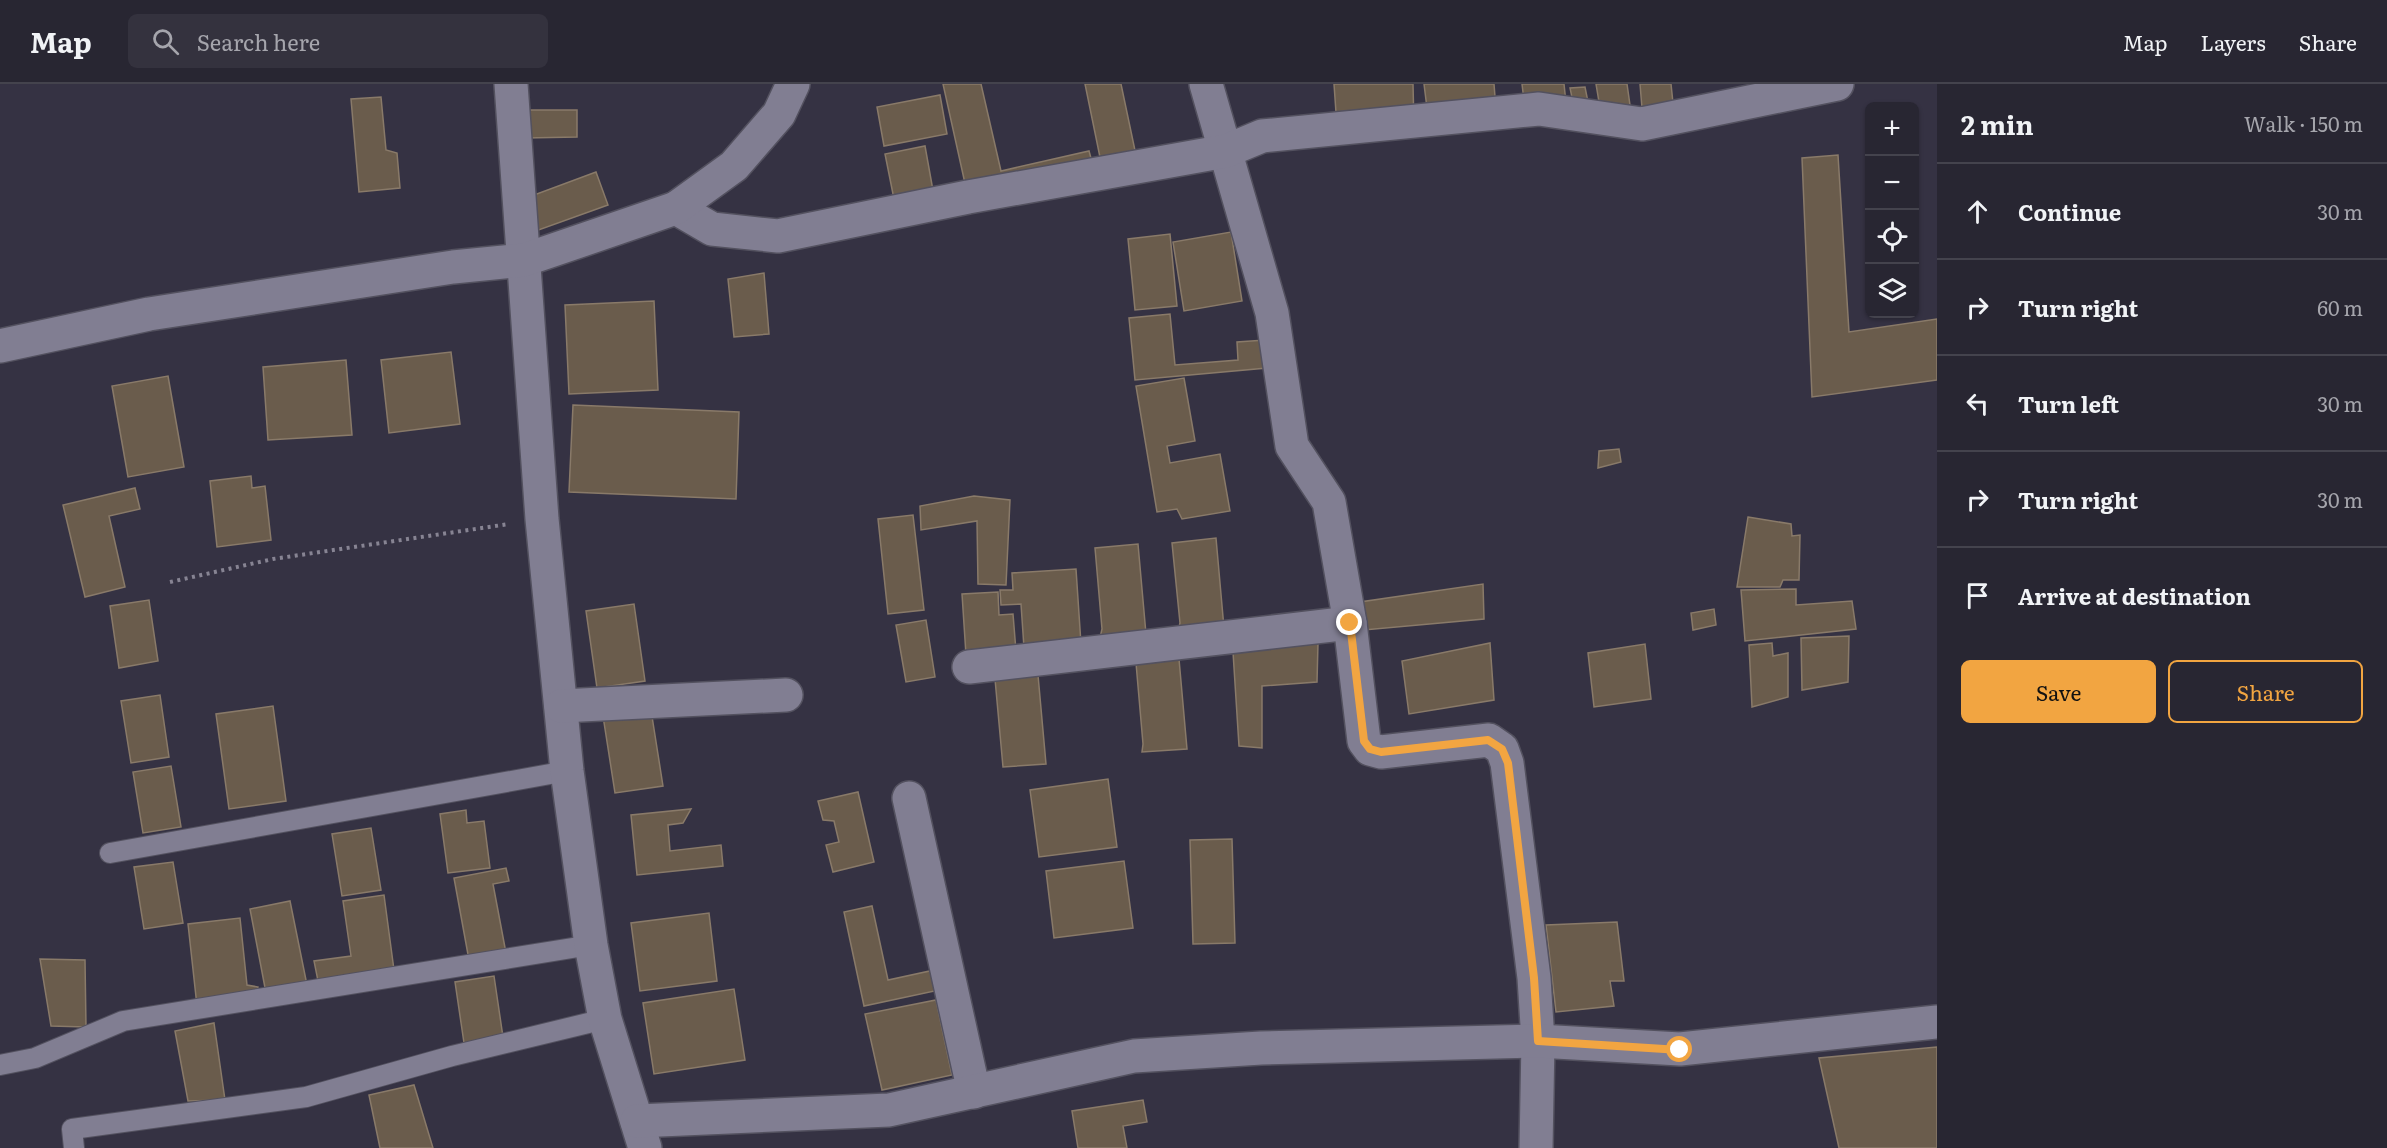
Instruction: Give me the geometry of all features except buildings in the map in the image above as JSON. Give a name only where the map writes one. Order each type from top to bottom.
[{"type":"street","points":[[511,84],[542,519],[567,771],[591,945],[605,1019],[641,1135],[889,1110],[1134,1056],[1261,1048],[1538,1041],[1680,1050],[1937,1022]]},
{"type":"street","points":[[0,346],[149,314],[453,267],[524,260],[676,208],[734,166],[779,114],[792,84]]},
{"type":"street","points":[[1206,84],[1272,313],[1292,446],[1329,502],[1350,623],[1364,741],[1370,749],[1381,752],[1488,740],[1502,749],[1508,763],[1534,978],[1538,1041],[1536,1148]]},
{"type":"street","points":[[676,208],[712,229],[778,236],[968,197],[1226,152],[1262,136],[1539,109],[1642,124],[1838,84]]},
{"type":"street","points":[[969,667],[1350,623]]},
{"type":"street","points":[[561,706],[786,695]]},
{"type":"street","points":[[909,798],[974,1092]]},
{"type":"lane","points":[[110,853],[567,771]]},
{"type":"lane","points":[[0,1065],[35,1058],[123,1021],[591,945]]},
{"type":"lane","points":[[74,1148],[72,1129],[306,1097],[452,1056],[605,1019]]},
{"type":"path","points":[[170,582],[273,559],[542,519]]},
{"type":"route","points":[[1350,623],[1364,741],[1370,749],[1381,752],[1488,740],[1502,749],[1508,763],[1534,978],[1538,1041],[1680,1050]]}]
